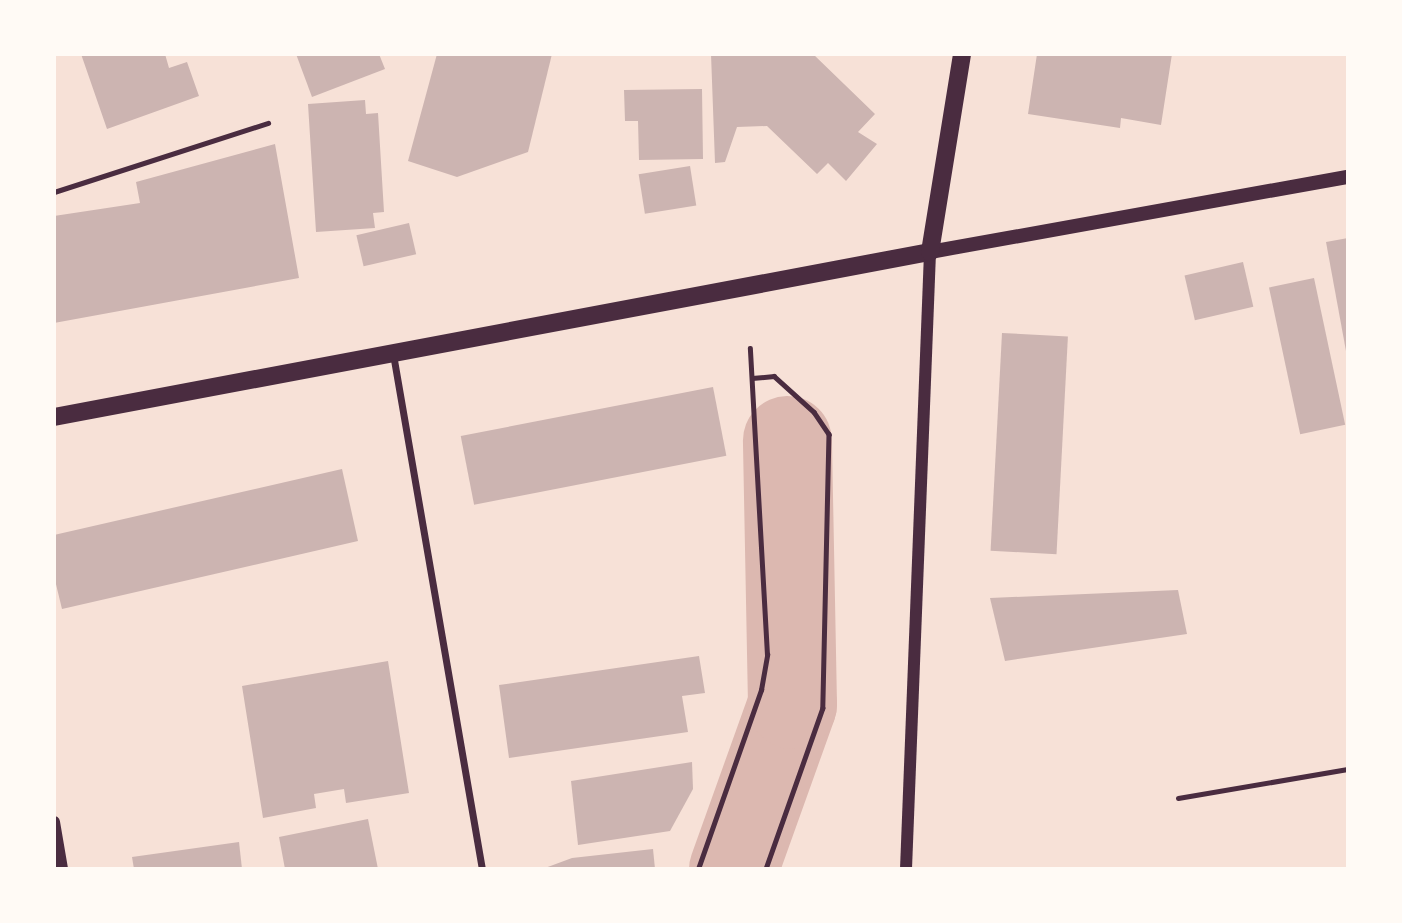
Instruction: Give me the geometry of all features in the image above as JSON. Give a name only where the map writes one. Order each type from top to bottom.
[{"type":"main road","points":[[930,252],[962,54]]},
{"type":"main road","points":[[54,417],[930,252],[1348,177]]},
{"type":"street","points":[[906,869],[930,252]]},
{"type":"street","points":[[393,354],[482,869]]},
{"type":"street","points":[[54,822],[62,869]]},
{"type":"lane","points":[[54,192],[268,123]]},
{"type":"lane","points":[[1178,797],[1348,769]]},
{"type":"path","points":[[698,869],[761,690],[767,655],[750,348]]},
{"type":"path","points":[[752,378],[774,376],[814,412],[829,433],[823,708],[766,869]]},
{"type":"building","points":[[81,54],[165,54],[169,68],[187,62],[199,96],[107,129]]},
{"type":"building","points":[[296,54],[379,54],[385,69],[312,97]]},
{"type":"building","points":[[437,54],[552,54],[528,152],[457,177],[408,161]]},
{"type":"building","points":[[711,54],[813,54],[875,114],[858,132],[877,144],[846,181],[828,163],[817,174],[767,126],[737,127],[725,162],[715,163]]},
{"type":"building","points":[[1037,54],[1172,54],[1161,125],[1121,118],[1120,128],[1028,114]]},
{"type":"building","points":[[702,89],[703,159],[639,160],[638,121],[625,121],[624,90]]},
{"type":"building","points":[[365,100],[366,114],[378,113],[384,212],[373,213],[375,228],[316,232],[308,104]]},
{"type":"building","points":[[275,144],[299,278],[54,323],[54,216],[140,203],[136,182]]},
{"type":"building","points":[[690,166],[696,206],[645,214],[639,174]]},
{"type":"building","points":[[409,223],[416,254],[364,266],[356,235]]},
{"type":"building","points":[[1348,238],[1348,351],[1346,351],[1326,242]]},
{"type":"building","points":[[1243,262],[1253,307],[1195,320],[1185,275]]},
{"type":"building","points":[[1314,278],[1345,425],[1300,434],[1269,288]]},
{"type":"building","points":[[1002,333],[1068,336],[1057,554],[991,551]]},
{"type":"building","points":[[713,387],[726,456],[474,505],[461,436]]},
{"type":"building","points":[[342,469],[358,541],[62,609],[54,576],[54,535]]},
{"type":"building","points":[[1178,590],[1187,634],[1005,661],[990,598]]},
{"type":"building","points":[[699,656],[705,693],[682,696],[688,732],[509,758],[499,685]]},
{"type":"building","points":[[388,661],[409,793],[346,803],[344,789],[314,794],[316,808],[263,818],[242,686]]},
{"type":"building","points":[[692,762],[693,789],[670,831],[578,845],[571,781]]},
{"type":"building","points":[[368,819],[378,869],[285,869],[279,837]]},
{"type":"building","points":[[239,842],[242,869],[134,869],[132,857]]},
{"type":"building","points":[[653,849],[655,869],[545,868],[572,858]]},
{"type":"waterway","points":[[733,869],[792,704],[787,440]]}]
